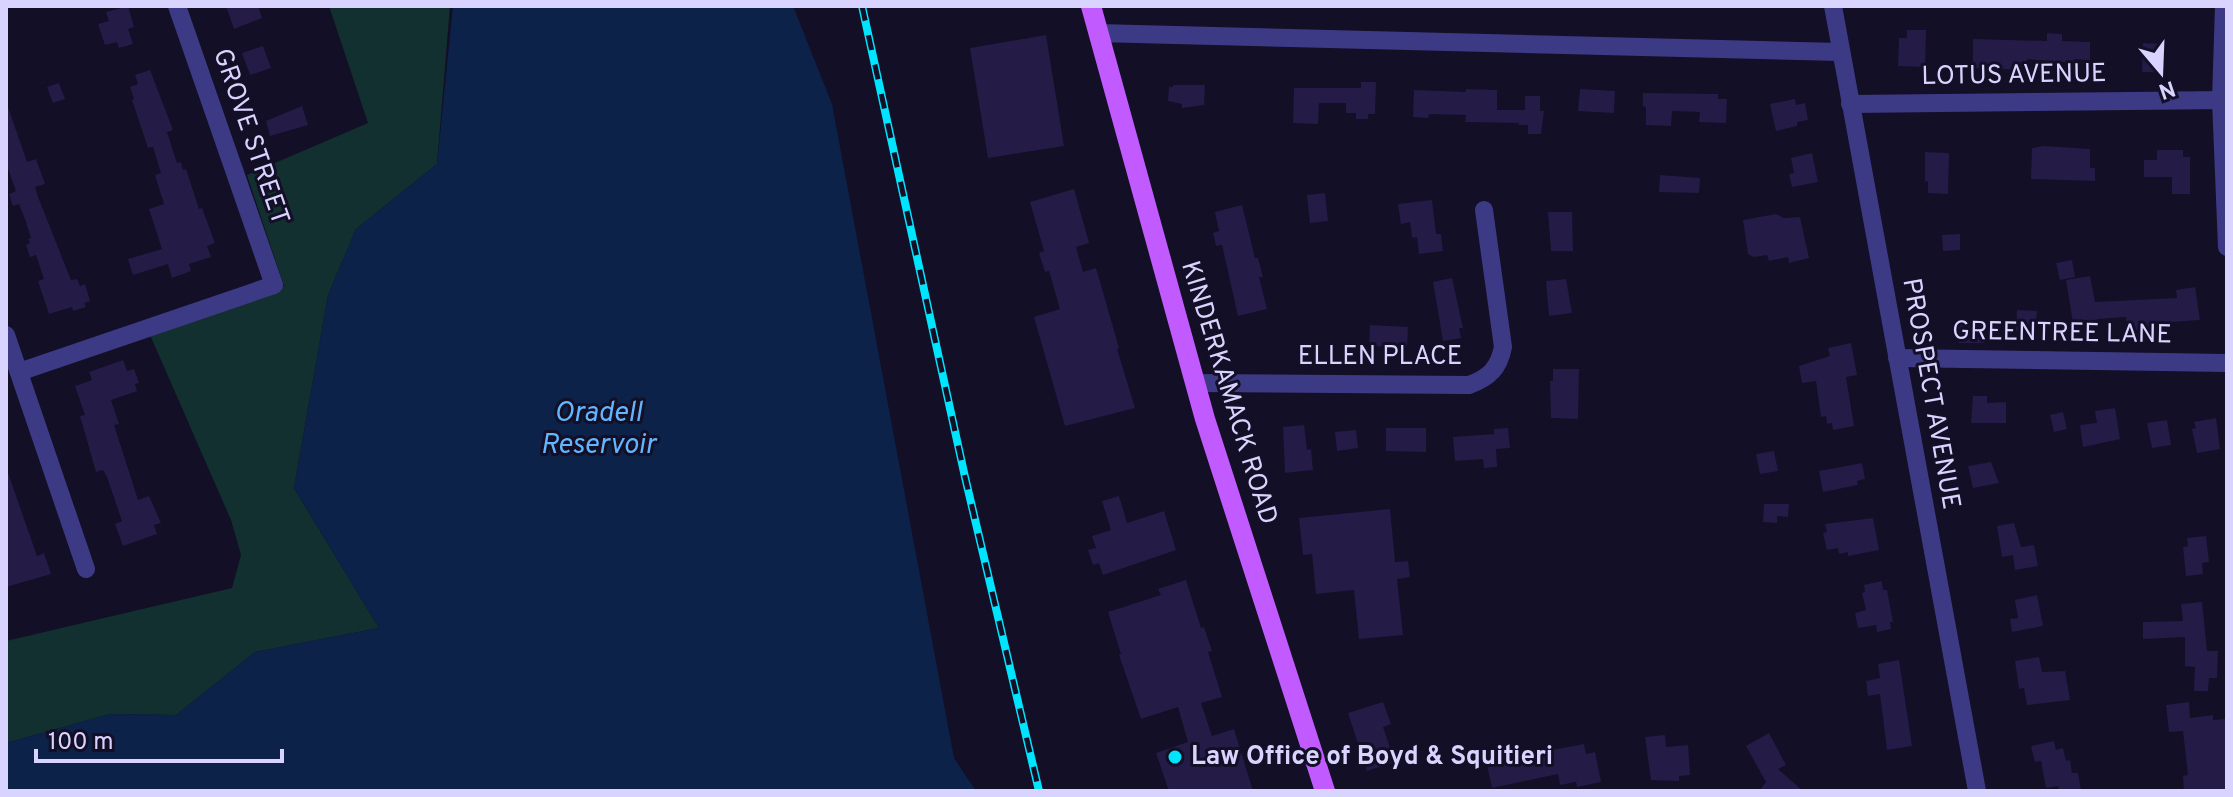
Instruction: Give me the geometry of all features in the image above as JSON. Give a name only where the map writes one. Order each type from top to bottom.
[{"type":"main road","name":"KINDERKAMACK ROAD","points":[[1091,6],[1195,383],[1325,791]]},
{"type":"street","name":"GROVE STREET","points":[[19,372],[274,285],[177,6]]},
{"type":"street","name":"PROSPECT AVENUE","points":[[1833,6],[1977,791]]},
{"type":"street","points":[[2224,6],[2227,247]]},
{"type":"street","points":[[1098,33],[1841,52]]},
{"type":"street","name":"LOTUS AVENUE","points":[[1850,104],[2224,100]]},
{"type":"street","name":"ELLEN PLACE","points":[[1195,383],[1469,385],[1483,380],[1493,371],[1503,347],[1484,210]]},
{"type":"street","points":[[6,335],[86,569]]},
{"type":"street","name":"GREENTREE LANE","points":[[1897,358],[2227,363]]},
{"type":"green space","points":[[329,6],[450,6],[437,164],[356,229],[328,295],[294,488],[379,628],[255,652],[176,715],[110,714],[6,743],[6,641],[232,588],[241,555],[231,520],[147,328],[274,285],[284,286],[247,175],[368,123]]},
{"type":"water","name":"Oradell Reservoir","points":[[453,6],[793,6],[832,104],[954,758],[976,791],[6,791],[6,743],[110,714],[176,715],[255,652],[379,628],[294,488],[328,295],[356,229],[437,164]]},
{"type":"building","points":[[128,6],[134,27],[128,29],[133,44],[119,48],[117,42],[105,45],[98,24],[109,21],[106,12]]},
{"type":"building","points":[[226,6],[258,6],[262,18],[234,29]]},
{"type":"building","points":[[1907,30],[1926,30],[1925,67],[1898,66],[1899,38],[1907,38]]},
{"type":"building","points":[[2047,33],[2062,34],[2062,41],[2090,42],[2090,60],[2074,59],[2074,63],[2027,59],[2027,70],[1973,68],[1973,39],[2047,41]]},
{"type":"building","points":[[1046,35],[1064,146],[988,158],[970,48]]},
{"type":"building","points":[[2143,43],[2166,44],[2164,72],[2142,72]]},
{"type":"building","points":[[263,46],[271,68],[250,75],[242,53]]},
{"type":"building","points":[[150,70],[173,130],[167,132],[177,163],[181,162],[183,170],[186,169],[199,209],[202,208],[215,243],[207,246],[211,257],[189,264],[191,271],[172,278],[168,264],[133,275],[128,259],[162,249],[149,209],[164,204],[155,175],[161,173],[153,147],[148,148],[130,87],[138,84],[135,75]]},
{"type":"building","points":[[1361,82],[1376,82],[1375,114],[1368,114],[1368,119],[1356,119],[1356,113],[1346,113],[1346,103],[1319,103],[1318,124],[1293,123],[1294,88],[1361,88]]},
{"type":"building","points":[[59,83],[65,99],[53,103],[47,87]]},
{"type":"building","points":[[1205,85],[1204,105],[1182,108],[1182,104],[1168,101],[1169,87]]},
{"type":"building","points":[[1466,89],[1497,90],[1497,110],[1525,110],[1525,96],[1540,96],[1540,111],[1544,111],[1541,134],[1528,134],[1528,125],[1519,123],[1465,122],[1466,115],[1413,117],[1414,90],[1466,92]]},
{"type":"building","points":[[1580,89],[1615,91],[1614,113],[1578,111]]},
{"type":"building","points":[[1643,93],[1718,94],[1718,99],[1727,99],[1726,123],[1699,122],[1700,112],[1672,111],[1671,126],[1646,125]]},
{"type":"building","points":[[1795,99],[1796,105],[1805,103],[1808,120],[1776,131],[1770,104]]},
{"type":"building","points":[[302,106],[308,125],[270,136],[266,121]]},
{"type":"building","points":[[6,107],[27,162],[36,159],[45,184],[35,187],[38,197],[71,280],[77,279],[80,286],[85,284],[90,301],[84,303],[86,307],[73,311],[72,307],[49,314],[38,281],[44,279],[36,255],[30,257],[26,245],[31,238],[25,219],[19,204],[13,206],[9,194],[16,191],[6,163]]},
{"type":"building","points":[[2032,148],[2090,149],[2090,168],[2095,168],[2095,181],[2031,179]]},
{"type":"building","points":[[2157,150],[2183,150],[2183,157],[2190,157],[2190,194],[2172,194],[2172,177],[2144,177],[2144,160],[2157,160]]},
{"type":"building","points":[[1925,152],[1949,153],[1948,194],[1928,193]]},
{"type":"building","points":[[1812,153],[1818,182],[1792,187],[1789,174],[1794,173],[1791,158]]},
{"type":"building","points":[[1660,175],[1700,178],[1699,193],[1659,192]]},
{"type":"building","points":[[1074,189],[1089,243],[1076,247],[1083,272],[1096,268],[1135,408],[1065,426],[1034,317],[1060,309],[1049,271],[1045,272],[1039,253],[1044,251],[1030,202]]},
{"type":"building","points":[[1325,193],[1328,221],[1310,223],[1307,195]]},
{"type":"building","points":[[1432,200],[1436,234],[1441,234],[1443,251],[1419,254],[1417,237],[1412,238],[1410,222],[1401,224],[1398,204]]},
{"type":"building","points":[[1242,205],[1263,277],[1259,277],[1267,309],[1238,316],[1222,245],[1216,246],[1213,233],[1219,231],[1215,212]]},
{"type":"building","points":[[1548,212],[1572,212],[1573,251],[1551,251]]},
{"type":"building","points":[[1776,214],[1784,218],[1800,217],[1809,258],[1789,263],[1788,257],[1769,261],[1767,255],[1754,257],[1748,254],[1743,220]]},
{"type":"building","points":[[1960,234],[1960,250],[1943,251],[1942,235]]},
{"type":"building","points":[[2072,260],[2075,277],[2060,280],[2056,263]]},
{"type":"building","points":[[2090,276],[2095,302],[2177,298],[2176,290],[2195,287],[2200,320],[2156,323],[2156,328],[2127,331],[2126,317],[2098,319],[2092,325],[2074,329],[2066,280]]},
{"type":"building","points":[[1452,278],[1463,328],[1459,328],[1461,338],[1443,341],[1433,282]]},
{"type":"building","points":[[1566,279],[1572,313],[1549,316],[1546,281]]},
{"type":"building","points":[[2017,310],[2037,311],[2035,333],[2016,331]]},
{"type":"building","points":[[1959,321],[1981,321],[1981,330],[1985,330],[1984,343],[1959,343]]},
{"type":"building","points":[[1370,325],[1408,327],[1407,347],[1369,346]]},
{"type":"building","points":[[1851,343],[1857,375],[1846,377],[1854,426],[1833,430],[1832,423],[1827,424],[1826,416],[1821,417],[1816,381],[1802,383],[1799,366],[1830,356],[1828,348]]},
{"type":"building","points":[[123,360],[127,371],[134,369],[139,383],[135,384],[137,391],[111,400],[119,424],[114,425],[138,500],[149,496],[161,523],[154,525],[157,534],[123,546],[115,524],[122,521],[107,477],[103,470],[96,472],[80,416],[85,415],[75,386],[92,380],[89,372]]},
{"type":"building","points":[[1553,369],[1579,369],[1578,419],[1551,418],[1550,381],[1553,381]]},
{"type":"building","points":[[1973,396],[1987,396],[1987,403],[2006,402],[2006,423],[1971,423]]},
{"type":"building","points":[[2115,408],[2120,439],[2083,447],[2080,425],[2097,423],[2095,411]]},
{"type":"building","points":[[2063,412],[2067,429],[2054,432],[2050,415]]},
{"type":"building","points":[[2216,418],[2220,449],[2197,453],[2192,429],[2196,428],[2194,422]]},
{"type":"building","points":[[2167,420],[2171,445],[2152,448],[2147,423]]},
{"type":"building","points":[[1304,425],[1313,470],[1285,473],[1283,427]]},
{"type":"building","points":[[1386,428],[1426,428],[1426,452],[1386,451]]},
{"type":"building","points":[[1508,428],[1510,448],[1496,449],[1497,467],[1484,468],[1483,459],[1455,461],[1453,437],[1494,434],[1494,429]]},
{"type":"building","points":[[1356,430],[1358,448],[1337,451],[1335,432]]},
{"type":"building","points":[[1774,451],[1778,471],[1760,474],[1756,454]]},
{"type":"building","points":[[1991,462],[1999,483],[1973,488],[1968,466]]},
{"type":"building","points":[[1862,463],[1865,479],[1857,481],[1858,485],[1823,492],[1819,471]]},
{"type":"building","points":[[6,467],[37,556],[44,553],[51,574],[6,587]]},
{"type":"building","points":[[1119,496],[1127,523],[1164,511],[1176,550],[1103,575],[1099,563],[1093,565],[1088,550],[1096,548],[1092,536],[1111,530],[1102,501]]},
{"type":"building","points":[[1764,504],[1789,504],[1788,517],[1777,516],[1777,523],[1763,522]]},
{"type":"building","points":[[1390,509],[1395,562],[1408,561],[1410,577],[1397,579],[1403,635],[1359,639],[1354,590],[1316,594],[1312,554],[1303,555],[1299,518]]},
{"type":"building","points":[[1873,518],[1879,550],[1848,556],[1848,552],[1839,554],[1838,548],[1827,550],[1823,533],[1827,532],[1825,524]]},
{"type":"building","points":[[2014,523],[2021,547],[2034,545],[2038,566],[2015,570],[2013,555],[2002,557],[1997,526]]},
{"type":"building","points":[[2206,536],[2209,562],[2202,563],[2203,574],[2186,576],[2183,547],[2188,546],[2187,538]]},
{"type":"building","points":[[1186,580],[1201,628],[1204,627],[1212,651],[1208,652],[1222,697],[1201,703],[1212,736],[1234,729],[1253,791],[1169,791],[1156,753],[1188,742],[1178,707],[1141,719],[1119,655],[1108,612],[1161,595],[1158,589]]},
{"type":"building","points":[[1882,581],[1883,590],[1887,590],[1893,622],[1890,622],[1891,629],[1877,632],[1876,625],[1858,628],[1855,613],[1866,610],[1862,593],[1865,592],[1864,585]]},
{"type":"building","points":[[2037,595],[2043,626],[2012,632],[2010,619],[2018,618],[2015,600]]},
{"type":"building","points":[[2202,602],[2207,651],[2218,651],[2217,678],[2209,678],[2208,691],[2194,691],[2195,667],[2185,666],[2185,637],[2143,639],[2143,622],[2183,621],[2181,604]]},
{"type":"building","points":[[2039,657],[2042,672],[2065,671],[2070,700],[2027,705],[2024,688],[2019,689],[2015,661]]},
{"type":"building","points":[[1899,660],[1912,746],[1887,750],[1880,694],[1868,696],[1866,681],[1880,678],[1878,664]]},
{"type":"building","points":[[1383,702],[1391,724],[1383,727],[1395,762],[1367,771],[1348,713]]},
{"type":"building","points":[[2189,702],[2190,718],[2213,715],[2213,720],[2226,719],[2227,791],[2184,791],[2183,776],[2188,775],[2183,731],[2169,732],[2166,705]]},
{"type":"building","points":[[1769,733],[1786,765],[1778,769],[1803,791],[1759,791],[1766,782],[1746,746]]},
{"type":"building","points":[[1665,735],[1666,747],[1688,745],[1690,775],[1679,776],[1679,781],[1651,780],[1645,737]]},
{"type":"building","points":[[2054,741],[2056,750],[2063,748],[2066,761],[2070,760],[2072,773],[2078,773],[2081,791],[2059,791],[2058,786],[2046,788],[2041,761],[2035,762],[2031,746]]},
{"type":"building","points":[[1584,744],[1586,754],[1595,752],[1601,782],[1577,787],[1576,782],[1560,785],[1558,774],[1492,788],[1486,760],[1535,749],[1536,753]]},
{"type":"railway","points":[[862,6],[965,477],[1039,791]]},
{"type":"place","name":"Law Office of Boyd & Squitieri","points":[[1175,757]]}]
